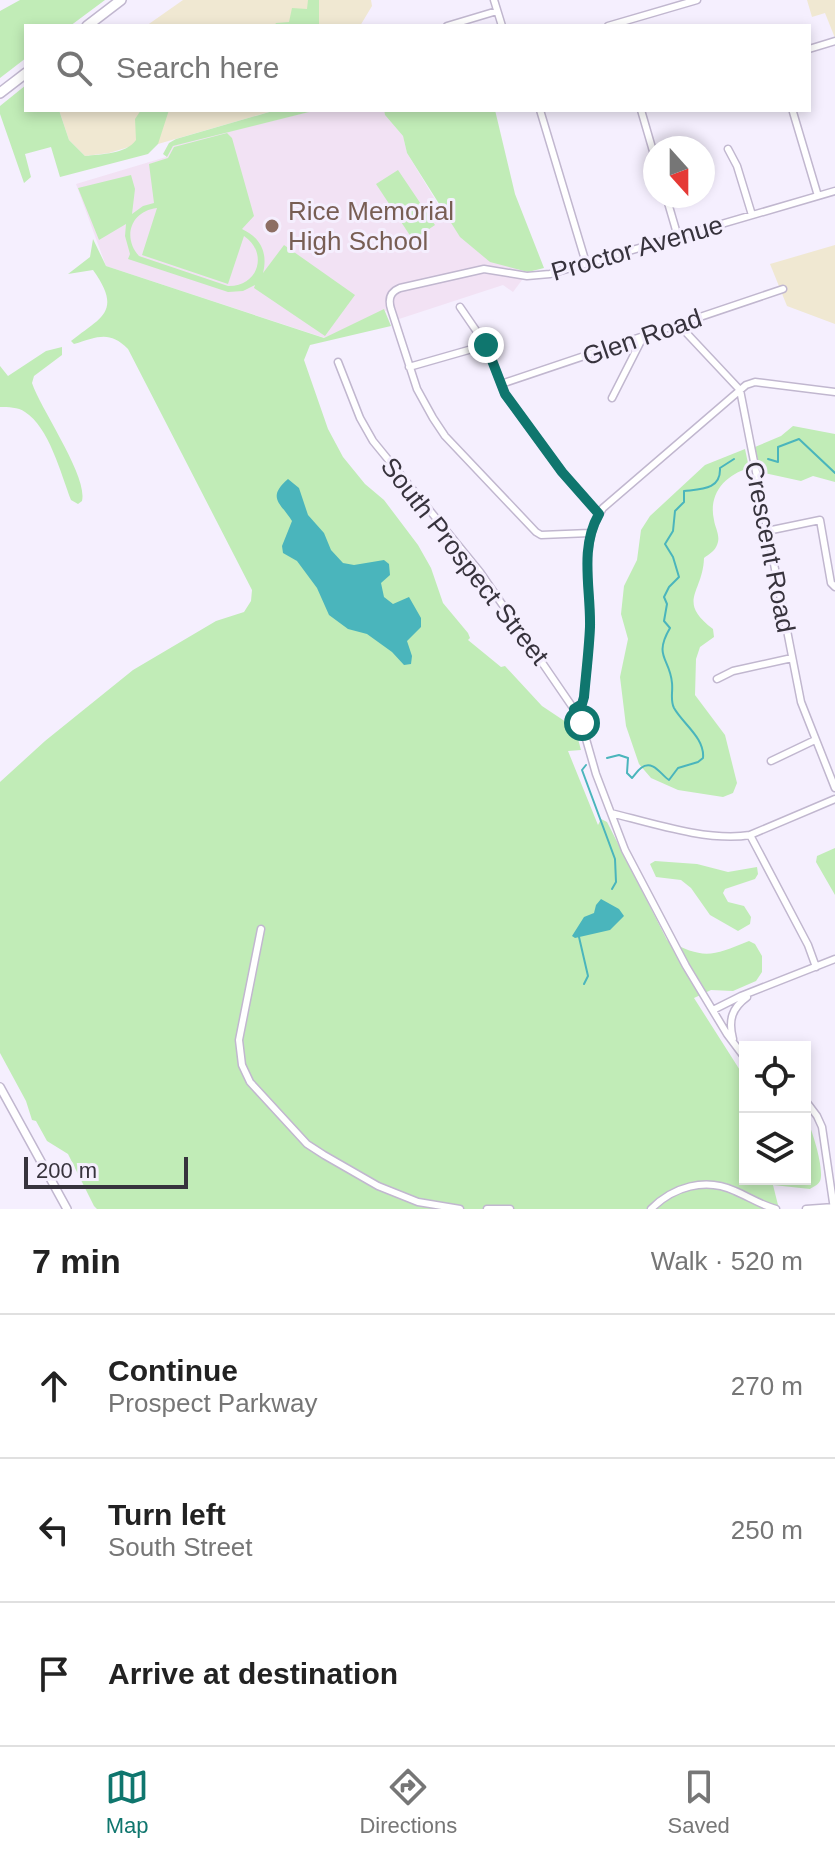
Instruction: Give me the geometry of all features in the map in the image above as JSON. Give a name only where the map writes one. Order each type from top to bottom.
[{"type":"highway","points":[[90,24],[121,0]]},
{"type":"highway","points":[[0,93],[24,75]]},
{"type":"main road","points":[[0,1087],[67,1209]]},
{"type":"street","points":[[494,0],[501,24]]},
{"type":"street","points":[[616,24],[697,0]]},
{"type":"street","points":[[454,24],[497,11]]},
{"type":"street","points":[[811,48],[835,41]]},
{"type":"street","points":[[541,112],[586,263]]},
{"type":"street","points":[[642,112],[649,136]]},
{"type":"street","points":[[793,112],[818,196]]},
{"type":"street","points":[[728,149],[737,166],[752,215]]},
{"type":"street","name":"Proctor Avenue","points":[[409,367],[389,300],[391,294],[400,288],[484,269],[537,276],[835,191]]},
{"type":"street","points":[[670,208],[678,237]]},
{"type":"street","name":"Glen Road","points":[[501,384],[783,289]]},
{"type":"street","points":[[460,307],[486,345],[510,402],[562,472],[599,514]]},
{"type":"street","points":[[679,325],[740,390]]},
{"type":"street","points":[[612,398],[643,337]]},
{"type":"street","points":[[486,345],[409,367],[417,389],[445,436],[536,532],[541,535],[590,533]]},
{"type":"street","name":"South Prospect Street","points":[[338,362],[360,418],[373,441],[480,572],[574,709],[582,723],[611,813],[642,885],[713,1010],[739,1049]]},
{"type":"street","points":[[574,709],[583,700],[590,614],[587,557],[590,533],[599,514],[614,497],[740,390],[755,382],[835,392]]},
{"type":"street","name":"Crescent Road","points":[[740,390],[802,708],[835,788]]},
{"type":"street","points":[[767,531],[820,520],[831,583],[835,587]]},
{"type":"street","points":[[717,679],[733,671],[792,658]]},
{"type":"street","points":[[771,761],[815,740]]},
{"type":"street","points":[[611,813],[730,837],[750,835],[835,799]]},
{"type":"street","points":[[750,835],[815,964]]},
{"type":"street","points":[[261,929],[239,1040],[242,1065],[250,1082],[307,1144],[324,1155],[391,1192],[418,1202],[460,1209]]},
{"type":"street","points":[[713,1010],[815,964],[835,959]]},
{"type":"street","points":[[734,1042],[731,1016],[752,993]]},
{"type":"street","points":[[806,1209],[834,1208],[822,1127],[811,1108]]},
{"type":"street","points":[[651,1209],[674,1192],[690,1186],[708,1185],[729,1188],[776,1209]]},
{"type":"street","points":[[487,1209],[510,1209]]},
{"type":"shaded area","points":[[183,0],[371,0],[372,6],[361,24],[149,24]]},
{"type":"shaded area","points":[[807,0],[835,0],[835,38],[825,13],[812,17]]},
{"type":"shaded area","points":[[60,112],[269,112],[158,144],[132,146],[109,153],[85,156],[69,140]]},
{"type":"shaded area","name":"Rice Memorial High School","points":[[309,112],[384,112],[403,136],[407,153],[445,216],[512,267],[528,272],[513,292],[503,285],[399,319],[384,310],[325,338],[106,266],[76,184],[166,157],[173,146]]},
{"type":"shaded area","points":[[835,245],[835,324],[787,306],[770,264]]},
{"type":"green space","points":[[20,0],[105,0],[73,24],[24,24],[24,60],[0,78],[0,11]]},
{"type":"green space","points":[[308,0],[319,0],[319,24],[275,24],[289,22],[292,8],[307,9]]},
{"type":"green space","points":[[24,87],[24,112],[60,112],[69,140],[85,156],[113,152],[132,145],[136,140],[135,119],[140,112],[168,112],[158,144],[148,154],[60,177],[51,147],[25,154],[31,177],[24,183],[0,106]]},
{"type":"green space","points":[[269,112],[309,112],[173,146],[167,157],[163,154],[169,143]]},
{"type":"green space","points":[[384,112],[495,112],[515,194],[544,268],[528,272],[490,262],[460,237],[407,153],[403,136]]},
{"type":"green space","points":[[227,133],[232,138],[254,216],[242,229],[262,247],[263,273],[284,245],[355,295],[325,336],[254,288],[255,285],[243,291],[228,292],[128,259],[126,224],[99,240],[78,188],[131,175],[135,189],[132,214],[154,203],[149,164],[168,158],[174,147]],"holes":[[[157,208],[142,255],[228,284],[244,236],[252,243],[258,260],[257,268],[247,281],[228,286],[139,256],[131,241],[132,226],[141,214]]]},
{"type":"green space","points":[[398,170],[435,225],[413,240],[376,184]]},
{"type":"green space","points":[[93,239],[106,266],[324,338],[384,309],[391,326],[310,345],[304,360],[328,429],[343,457],[365,484],[384,500],[418,545],[431,568],[443,603],[468,633],[468,640],[501,667],[505,666],[542,706],[575,728],[581,750],[568,751],[598,825],[601,819],[607,822],[667,940],[690,951],[708,954],[749,941],[755,944],[762,956],[762,972],[756,981],[733,991],[711,990],[694,998],[739,1069],[739,1185],[773,1185],[779,1209],[97,1209],[94,1206],[68,1154],[47,1141],[36,1121],[32,1120],[26,1101],[0,1053],[0,782],[133,670],[216,621],[244,612],[251,601],[252,590],[128,349],[109,337],[74,344],[71,341],[99,319],[107,305],[102,284],[93,270],[68,274],[90,257]]},
{"type":"green space","points":[[62,347],[62,355],[34,376],[32,383],[78,476],[82,501],[78,504],[71,500],[41,428],[25,412],[0,407],[0,366],[8,376],[46,351]]},
{"type":"green space","points":[[793,426],[835,434],[835,482],[813,476],[801,481],[760,472],[755,447],[781,436]]},
{"type":"green space","points":[[745,449],[749,468],[733,475],[716,494],[713,511],[718,542],[704,558],[694,596],[696,611],[713,629],[714,637],[700,647],[696,659],[695,695],[725,735],[737,783],[733,793],[723,797],[678,790],[651,778],[639,764],[626,726],[620,677],[628,639],[621,614],[624,586],[637,560],[641,530],[650,516],[705,465]]},
{"type":"green space","points":[[835,848],[835,895],[816,862],[817,856]]},
{"type":"green space","points":[[655,861],[697,864],[728,872],[757,867],[755,879],[725,889],[723,893],[728,902],[744,906],[751,917],[750,924],[738,931],[710,915],[691,888],[681,880],[656,877],[650,864]]},
{"type":"green space","points":[[811,1130],[821,1175],[817,1185],[810,1189],[773,1185],[811,1185]]},
{"type":"water","points":[[288,479],[299,488],[308,515],[343,563],[354,565],[384,560],[389,564],[390,575],[381,583],[384,597],[393,604],[409,597],[421,618],[421,627],[407,641],[411,664],[404,665],[367,634],[348,629],[329,615],[317,588],[297,561],[283,553],[282,546],[292,521],[277,496]]},
{"type":"water","points":[[601,899],[619,909],[624,916],[610,930],[575,938],[572,936],[584,917],[594,913]]},
{"type":"waterway","points":[[768,459],[778,462],[778,447],[799,439],[835,473]]},
{"type":"waterway","points":[[607,758],[619,755],[628,758],[627,773],[632,778],[641,768],[649,765],[669,780],[678,768],[703,758],[701,744],[673,705],[671,675],[663,652],[670,628],[664,621],[667,604],[664,597],[679,577],[665,544],[673,531],[675,511],[684,502],[684,491],[714,484],[720,468],[734,459]]},
{"type":"waterway","points":[[586,765],[582,770],[615,859],[616,882],[612,889]]},
{"type":"waterway","points":[[579,937],[588,976],[584,984]]},
{"type":"place","name":"Rice Memorial High School","points":[[272,226]]},
{"type":"route","points":[[486,345],[505,394],[575,489],[599,514],[590,533],[587,551],[590,626],[584,697],[582,704],[574,709],[582,723]]}]
